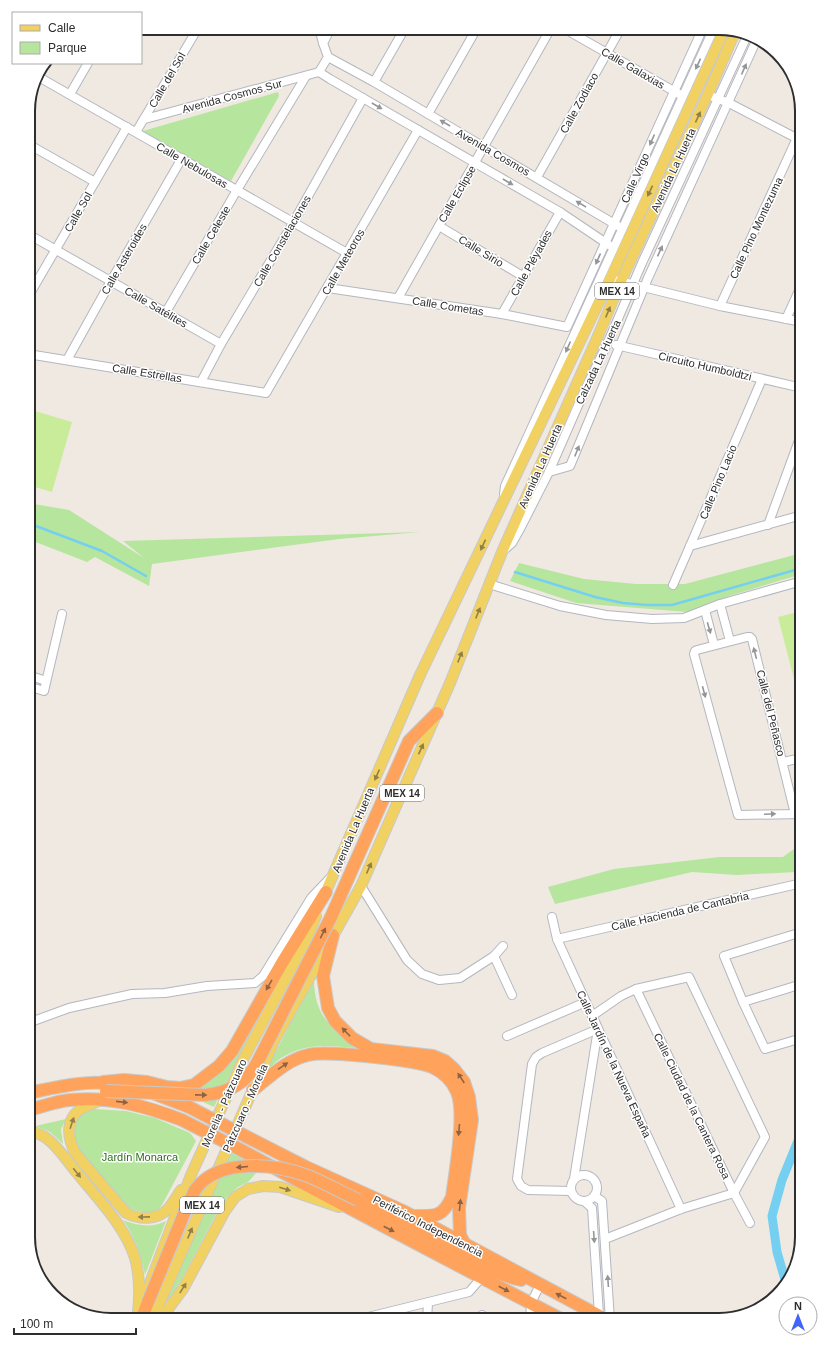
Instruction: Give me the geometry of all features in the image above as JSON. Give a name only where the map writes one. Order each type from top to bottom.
[{"type":"highway","points":[[35,1100],[88,1091],[205,1095],[227,1091],[240,1083],[250,1074],[331,917],[409,741],[437,713]]},
{"type":"highway","points":[[35,1108],[103,1091],[124,1080],[147,1082],[167,1087],[180,1088],[194,1085],[219,1066],[232,1051],[282,963],[326,892]]},
{"type":"highway","points":[[333,935],[323,976],[328,1008],[335,1021],[352,1038],[371,1048],[433,1056],[445,1061],[454,1069],[464,1082],[469,1097],[472,1120],[459,1208],[460,1235],[464,1243]]},
{"type":"highway","points":[[253,1090],[282,1066],[295,1059],[310,1054],[334,1054],[395,1060],[430,1066],[443,1072],[452,1082],[458,1093],[461,1111],[460,1133],[452,1197],[448,1206],[443,1212],[434,1216],[412,1216]]},
{"type":"highway","points":[[35,1091],[60,1086],[103,1091]]},
{"type":"highway","name":"Periférico Independencia","points":[[103,1091],[162,1096],[189,1107],[306,1167],[412,1216],[537,1284],[595,1313]]},
{"type":"highway","name":"Periférico Independencia","points":[[103,1091],[128,1102],[154,1109],[182,1120],[356,1206],[482,1277],[550,1313]]},
{"type":"highway","points":[[141,1313],[148,1302],[188,1204],[196,1190],[206,1179],[230,1168],[242,1166],[262,1166],[282,1169],[313,1178],[356,1206],[419,1231],[492,1270],[537,1284]]},
{"type":"main road","name":"Avenida La Huerta","points":[[326,892],[420,675],[610,279],[617,251],[625,232],[687,99],[721,35]]},
{"type":"main road","name":"Avenida La Huerta","points":[[351,903],[361,886],[437,713],[502,552],[621,281],[636,248],[713,97],[734,36]]},
{"type":"main road","name":"Morelia - Pátzcuaro","points":[[139,1313],[191,1175],[244,1058],[307,938],[326,892]]},
{"type":"main road","name":"Pátzcuaro - Morelia","points":[[155,1313],[275,1039],[351,903]]},
{"type":"main road","points":[[103,1091],[80,1110],[74,1117],[68,1133],[70,1144],[76,1154],[126,1213],[134,1217],[145,1218],[157,1216],[168,1209],[191,1175]]},
{"type":"main road","points":[[35,1133],[45,1138],[57,1148],[111,1216],[126,1238],[139,1273],[140,1293],[138,1313]]},
{"type":"main road","points":[[165,1313],[183,1290],[225,1211],[235,1198],[248,1189],[263,1186],[280,1187],[356,1206]]},
{"type":"street","name":"Calle del Sol","points":[[136,132],[194,35]]},
{"type":"street","points":[[319,72],[328,57],[320,35]]},
{"type":"street","points":[[322,43],[327,35]]},
{"type":"street","points":[[374,82],[401,35]]},
{"type":"street","points":[[428,114],[473,35]]},
{"type":"street","name":"Calle Eclipse","points":[[398,298],[547,35]]},
{"type":"street","name":"Calle Galaxias","points":[[575,35],[687,99]]},
{"type":"street","name":"Calle Zodiaco","points":[[537,178],[617,35]]},
{"type":"street","name":"Calle Virgo","points":[[567,327],[615,224],[699,35]]},
{"type":"street","points":[[687,99],[711,35]]},
{"type":"street","name":"Calzada La Huerta","points":[[502,552],[512,542],[520,529],[549,472],[608,342],[713,97],[744,39]]},
{"type":"street","points":[[549,472],[570,466],[644,287],[729,104],[755,44]]},
{"type":"street","name":"Avenida Cosmos","points":[[328,57],[484,146],[615,224],[625,232],[636,248],[641,265]]},
{"type":"street","points":[[70,94],[87,64]]},
{"type":"street","name":"Avenida Cosmos Sur","points":[[144,119],[319,72]]},
{"type":"street","name":"Avenida Cosmos","points":[[319,72],[560,212],[617,251],[641,265]]},
{"type":"street","name":"Calle Celeste","points":[[166,312],[306,76]]},
{"type":"street","name":"Calle Nebulosas","points":[[42,79],[347,254]]},
{"type":"street","points":[[713,97],[795,138]]},
{"type":"street","name":"Calle Constelaciones","points":[[201,382],[221,344],[293,223],[363,98]]},
{"type":"street","name":"Calle Sol","points":[[35,286],[127,127]]},
{"type":"street","name":"Calle Meteoros","points":[[266,393],[418,130]]},
{"type":"street","points":[[35,148],[95,182]]},
{"type":"street","name":"Calle Pino Montezuma","points":[[720,306],[795,148]]},
{"type":"street","name":"Calle Asteroides","points":[[67,360],[182,158]]},
{"type":"street","name":"Calle Pléyades","points":[[502,314],[560,212]]},
{"type":"street","name":"Calle Sirio","points":[[439,226],[524,276]]},
{"type":"street","name":"Calle Satélites","points":[[35,238],[221,344]]},
{"type":"street","points":[[500,510],[505,486],[617,251]]},
{"type":"street","points":[[610,279],[720,306],[795,320]]},
{"type":"street","name":"Calle Cometas","points":[[328,288],[502,314],[567,327]]},
{"type":"street","points":[[786,318],[795,299]]},
{"type":"street","name":"Circuito Humboldtzi","points":[[608,342],[619,347],[795,386]]},
{"type":"street","name":"Calle Estrellas","points":[[35,355],[266,393]]},
{"type":"street","name":"Calle Pino Lacio","points":[[673,584],[762,379]]},
{"type":"street","points":[[768,525],[795,460]]},
{"type":"street","points":[[690,546],[795,517]]},
{"type":"street","points":[[489,584],[560,606],[606,615],[652,619],[684,618],[720,604],[795,583]]},
{"type":"street","points":[[720,604],[730,641],[697,650],[694,654],[738,815],[795,814]]},
{"type":"street","points":[[704,610],[714,645]]},
{"type":"street","points":[[35,688],[44,690],[62,614]]},
{"type":"street","name":"Calle del Peñasco","points":[[730,641],[750,637],[752,639],[795,800]]},
{"type":"street","points":[[35,677],[46,681]]},
{"type":"street","points":[[784,762],[795,760]]},
{"type":"street","points":[[35,1020],[69,1008],[132,994],[165,993],[207,986],[255,983],[264,976],[311,898],[334,874]]},
{"type":"street","name":"Calle Hacienda de Cantabria","points":[[557,940],[795,885]]},
{"type":"street","points":[[361,886],[407,960],[422,974],[439,980],[460,978],[494,956],[503,946]]},
{"type":"street","name":"Calle Jardín de la Nueva España","points":[[552,917],[557,940],[681,1209]]},
{"type":"street","points":[[795,934],[724,956],[765,1049],[795,1040]]},
{"type":"street","points":[[494,956],[512,995]]},
{"type":"street","points":[[592,1016],[621,996],[636,989],[689,977],[765,1137],[734,1193],[681,1209],[605,1239]]},
{"type":"street","points":[[743,1002],[795,986]]},
{"type":"street","name":"Calle Ciudad de la Cantera Rosa","points":[[636,989],[734,1193],[750,1223]]},
{"type":"street","points":[[507,1036],[586,1002]]},
{"type":"street","points":[[598,1029],[574,1179],[570,1187],[570,1191],[577,1200],[585,1202],[592,1208],[595,1254],[604,1313]]},
{"type":"street","points":[[570,1191],[528,1190],[521,1186],[517,1179],[532,1064],[542,1053],[598,1029]]},
{"type":"street","points":[[574,1179],[582,1175],[590,1177],[596,1184],[596,1192],[594,1196],[592,1199],[585,1202]]},
{"type":"street","points":[[594,1196],[602,1201],[606,1253],[605,1313]]},
{"type":"street","points":[[595,1254],[606,1253]]},
{"type":"street","points":[[386,1313],[469,1292],[482,1277]]},
{"type":"street","points":[[530,1313],[531,1303],[537,1284]]},
{"type":"street","points":[[427,1313],[428,1303]]},
{"type":"green space","points":[[278,92],[279,96],[231,181],[143,131]]},
{"type":"green space","points":[[35,411],[72,422],[52,492],[35,487]]},
{"type":"green space","points":[[35,504],[69,510],[144,558],[123,541],[420,532],[339,539],[152,564],[149,586],[95,557],[87,562],[35,542]]},
{"type":"green space","points":[[795,555],[795,576],[729,596],[687,612],[576,603],[510,581],[519,563],[584,579],[636,584],[685,584]]},
{"type":"green space","points":[[795,613],[795,683],[778,617]]},
{"type":"green space","points":[[795,848],[795,872],[736,875],[692,872],[555,904],[548,887],[614,869],[720,857],[783,857]]},
{"type":"green space","points":[[314,981],[317,1003],[321,1012],[331,1026],[355,1048],[336,1046],[308,1047],[290,1053],[281,1058],[265,1073],[290,1024]]},
{"type":"green space","points":[[250,1027],[253,1028],[214,1107],[186,1094]]},
{"type":"green space","name":"Jardín Monarca","points":[[95,1109],[126,1111],[155,1118],[190,1133],[196,1141],[162,1205],[156,1211],[145,1212],[129,1208],[80,1153],[74,1142],[74,1126],[76,1119],[82,1113]]},
{"type":"green space","points":[[66,1119],[61,1129],[63,1144],[50,1132],[35,1126]]},
{"type":"green space","points":[[231,1153],[254,1164],[256,1173],[248,1182],[238,1187],[228,1196],[220,1207],[171,1299],[161,1307]]},
{"type":"green space","points":[[123,1220],[134,1224],[145,1225],[155,1225],[166,1221],[145,1275],[137,1246]]},
{"type":"waterway","points":[[35,526],[102,551],[146,576]]},
{"type":"waterway","points":[[515,572],[595,597],[623,603],[672,605],[795,570]]},
{"type":"waterway","points":[[784,1276],[777,1252],[772,1216],[782,1180],[795,1148]]}]
